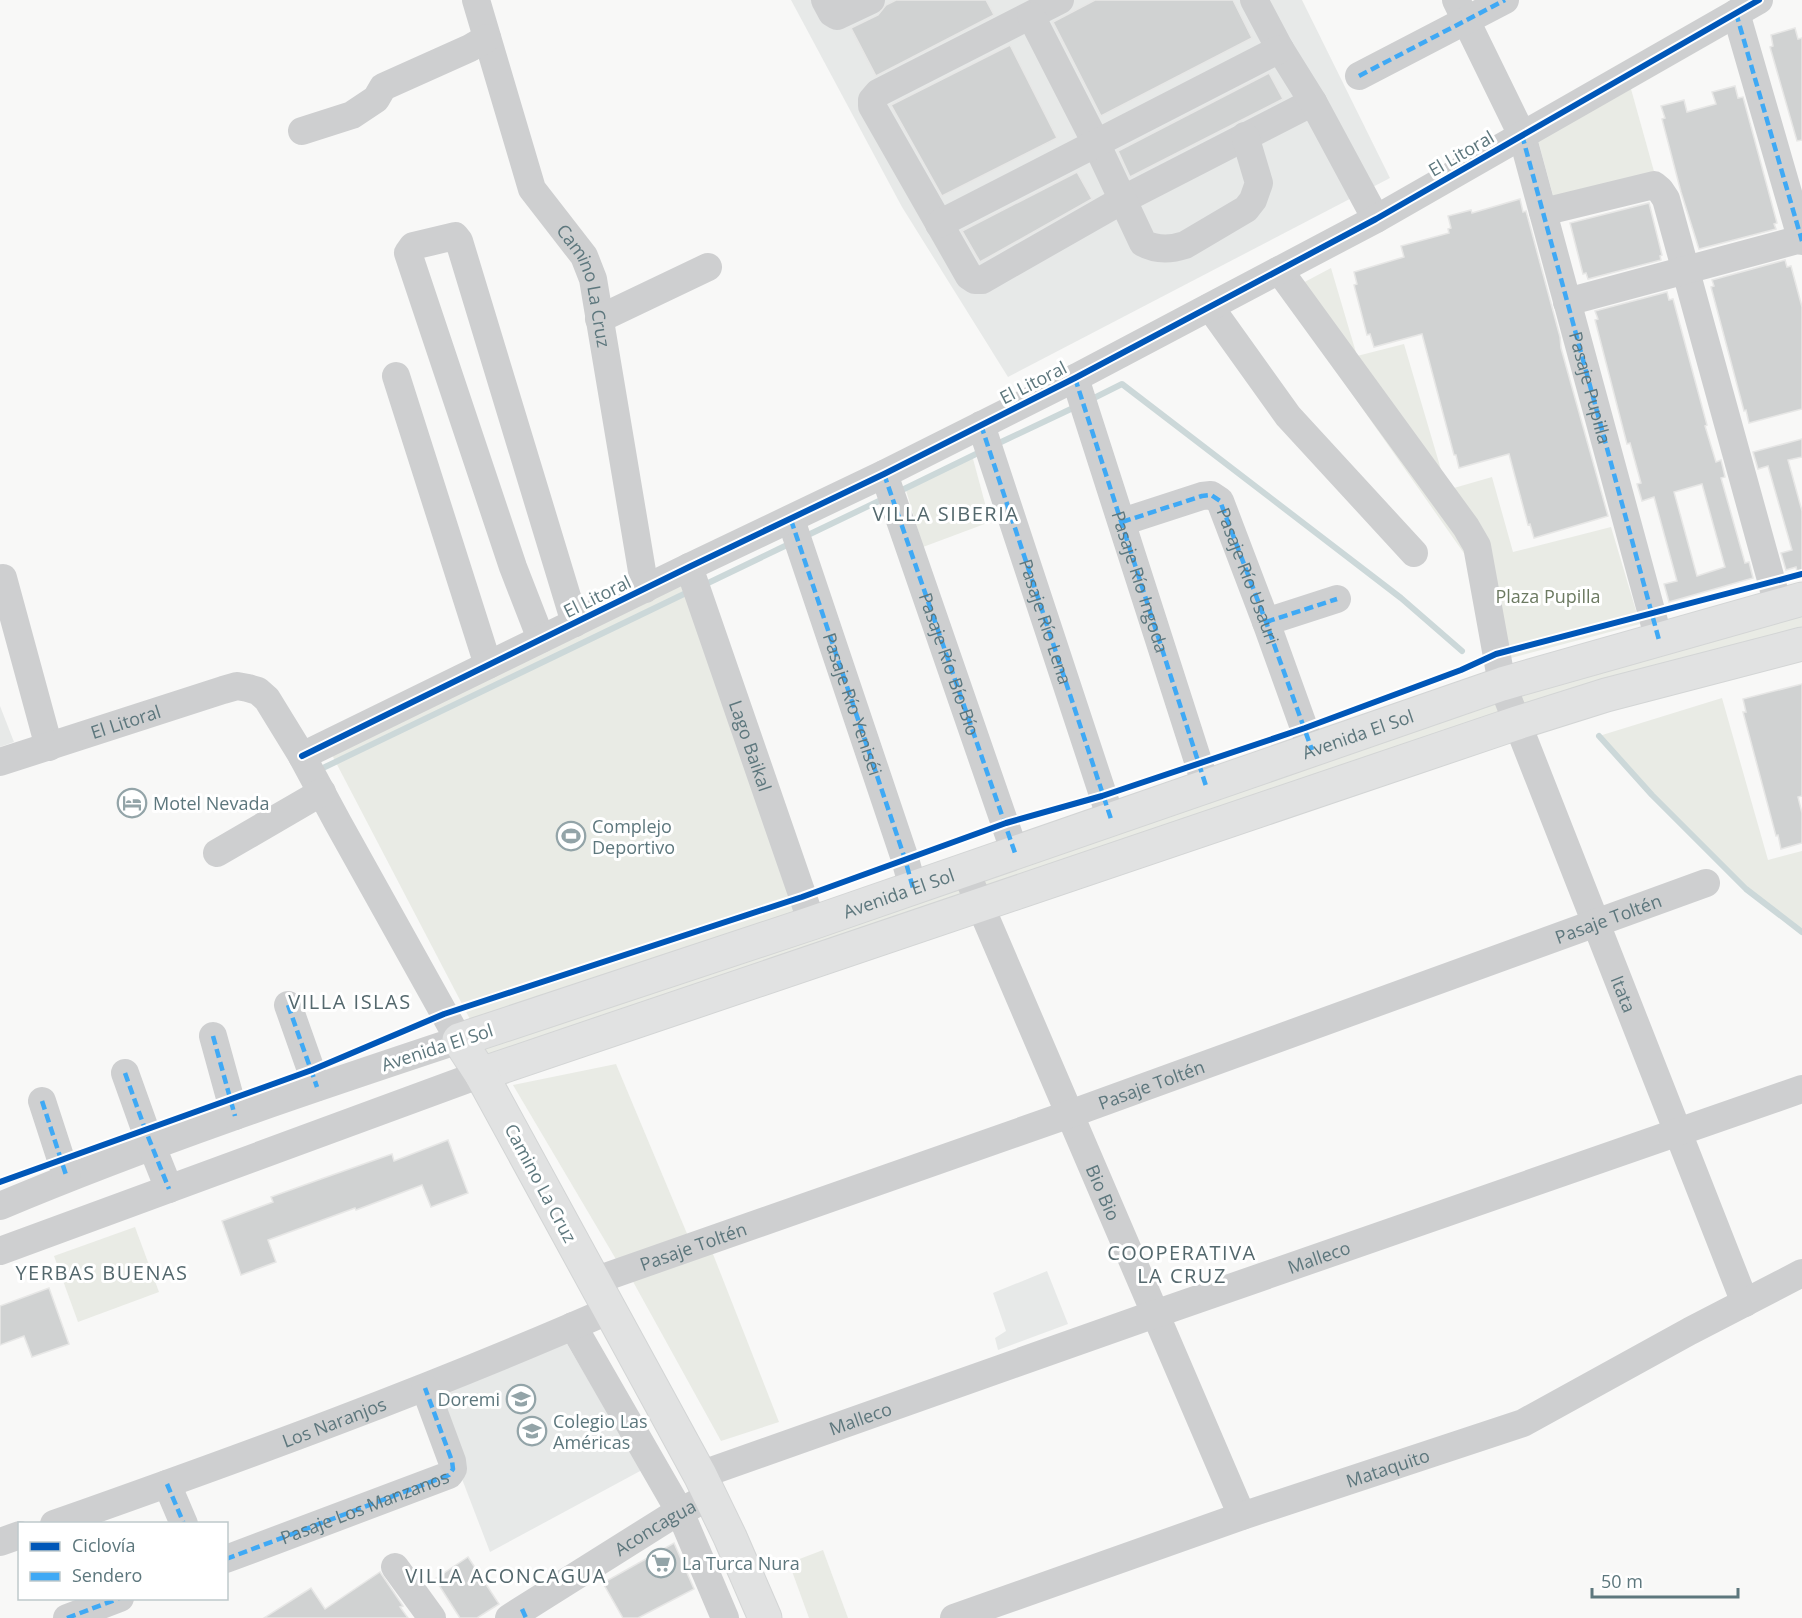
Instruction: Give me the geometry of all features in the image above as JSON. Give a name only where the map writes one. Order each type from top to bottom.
[{"type":"main road","name":"Avenida El Sol","points":[[459,1040],[812,923],[1502,684],[1790,602]]},
{"type":"main road","name":"Avenida El Sol","points":[[482,1074],[1517,723],[1606,695],[1802,644]]},
{"type":"main road","name":"Camino La Cruz","points":[[459,1040],[482,1074],[705,1486],[765,1618]]},
{"type":"street","name":"Camino La Cruz","points":[[476,0],[532,189],[584,256],[593,279],[645,589]]},
{"type":"street","points":[[825,0],[832,14],[837,16],[871,0]]},
{"type":"street","points":[[1060,0],[878,93],[872,100],[872,106],[939,225],[969,276],[975,280],[982,280],[1124,199],[1313,102]]},
{"type":"street","points":[[1254,0],[1377,219]]},
{"type":"street","points":[[1359,76],[1462,10],[1505,0]]},
{"type":"street","points":[[1567,302],[1802,240],[1748,7]]},
{"type":"street","name":"El Litoral","points":[[0,762],[237,686],[258,691],[267,699],[302,756],[689,567],[791,520],[1075,378],[1377,219],[1748,7]]},
{"type":"street","name":"Pasaje Pupilla","points":[[1462,10],[1522,135],[1659,640]]},
{"type":"street","points":[[1030,16],[1124,199],[1143,243],[1161,249],[1173,249],[1185,245],[1246,209],[1253,200],[1259,183],[1245,136]]},
{"type":"street","points":[[302,131],[352,115],[376,99],[383,87],[487,39]]},
{"type":"street","points":[[939,225],[1280,49]]},
{"type":"street","points":[[1543,212],[1654,185],[1666,199],[1790,602]]},
{"type":"street","points":[[541,639],[513,567],[408,253],[412,246],[454,236],[459,241],[575,623]]},
{"type":"street","points":[[599,319],[708,267]]},
{"type":"street","name":"Itata","points":[[1279,270],[1466,527],[1477,546],[1502,684],[1745,1303]]},
{"type":"street","points":[[1210,307],[1288,416],[1414,552]]},
{"type":"street","points":[[396,376],[488,665]]},
{"type":"street","name":"Pasaje Río Ingoda","points":[[1075,378],[1206,786]]},
{"type":"street","name":"Pasaje Río Lena","points":[[981,425],[1112,819]]},
{"type":"street","name":"Pasaje Río Bío-Bío","points":[[884,474],[1015,853]]},
{"type":"street","name":"Pasaje Río Usauri","points":[[1122,522],[1202,496],[1211,495],[1220,501],[1312,750]]},
{"type":"street","name":"Pasaje Río Yeniséi","points":[[791,520],[913,888]]},
{"type":"street","name":"Lago Baikal","points":[[689,567],[812,923]]},
{"type":"street","points":[[3,578],[49,747]]},
{"type":"street","points":[[1266,621],[1337,599]]},
{"type":"street","name":"Camino La Cruz","points":[[302,756],[459,1040]]},
{"type":"street","points":[[217,853],[322,792]]},
{"type":"street","name":"Bio Bio","points":[[965,870],[1242,1516]]},
{"type":"street","name":"Pasaje Toltén","points":[[594,1281],[1070,1114],[1706,883]]},
{"type":"street","points":[[288,1005],[317,1087]]},
{"type":"street","points":[[213,1036],[235,1116]]},
{"type":"street","name":"Avenida El Sol","points":[[0,1206],[152,1145],[459,1040]]},
{"type":"street","points":[[125,1073],[169,1189]]},
{"type":"street","name":"Avenida El Sol","points":[[0,1251],[482,1074]]},
{"type":"street","name":"Malleco","points":[[705,1486],[1155,1314],[1802,1089]]},
{"type":"street","points":[[42,1101],[67,1178]]},
{"type":"street","name":"Mataquito","points":[[954,1618],[1242,1516],[1523,1423],[1802,1273]]},
{"type":"street","name":"Los Naranjos","points":[[60,1522],[425,1388],[610,1310]]},
{"type":"street","points":[[573,1326],[680,1512],[725,1618]]},
{"type":"street","name":"Pasaje Los Manzanos","points":[[228,1558],[449,1475],[453,1469],[452,1461],[425,1388]]},
{"type":"street","points":[[167,1484],[183,1522]]},
{"type":"street","name":"Aconcagua","points":[[519,1615],[680,1512],[705,1486]]},
{"type":"street","points":[[0,1542],[18,1536]]},
{"type":"street","points":[[395,1567],[432,1618]]},
{"type":"street","points":[[67,1618],[117,1600]]},
{"type":"shaded area","points":[[791,0],[1302,0],[1390,178],[1008,377],[902,207]]},
{"type":"shaded area","points":[[0,706],[14,742],[0,747]]},
{"type":"shaded area","points":[[1047,1271],[1068,1324],[998,1350],[995,1338],[1006,1331],[993,1293]]},
{"type":"shaded area","name":"Colegio Las Américas","points":[[564,1339],[642,1470],[490,1552],[429,1393]]},
{"type":"green space","points":[[1631,89],[1655,175],[1554,199],[1538,140]]},
{"type":"green space","name":"Plaza Pupilla","points":[[1331,268],[1357,356],[1404,344],[1447,490],[1492,477],[1513,552],[1611,527],[1640,624],[1511,658],[1482,579],[1282,294]]},
{"type":"green space","points":[[972,455],[990,522],[923,547],[905,487]]},
{"type":"green space","name":"Complejo Deportivo","points":[[679,577],[797,918],[473,1025],[332,755]]},
{"type":"green space","points":[[1802,601],[1802,634],[491,1065],[482,1045],[1016,860]]},
{"type":"green space","points":[[1722,698],[1768,860],[1802,851],[1802,932],[1746,889],[1652,795],[1599,736]]},
{"type":"green space","points":[[616,1064],[688,1236],[617,1261],[513,1085]]},
{"type":"green space","points":[[135,1227],[159,1292],[78,1322],[54,1256]]},
{"type":"green space","points":[[711,1249],[779,1422],[721,1441],[631,1278]]},
{"type":"green space","points":[[823,1550],[848,1618],[809,1618],[789,1563]]},
{"type":"building","points":[[896,0],[986,0],[994,15],[876,76],[851,28],[878,15],[886,5]]},
{"type":"building","points":[[1095,0],[1233,0],[1252,38],[1101,116],[1053,22]]},
{"type":"building","points":[[1795,28],[1798,39],[1802,38],[1802,140],[1797,141],[1770,47],[1773,46],[1771,35]]},
{"type":"building","points":[[1010,45],[1057,138],[942,196],[891,105]]},
{"type":"building","points":[[1269,73],[1283,99],[1130,177],[1118,151]]},
{"type":"building","points":[[1735,86],[1738,98],[1743,97],[1777,223],[1774,224],[1776,229],[1699,249],[1681,192],[1662,119],[1665,118],[1661,106],[1684,100],[1687,112],[1716,104],[1712,92]]},
{"type":"building","points":[[1077,172],[1092,199],[980,262],[962,231]]},
{"type":"building","points":[[1520,199],[1523,212],[1526,211],[1608,516],[1534,538],[1530,524],[1528,525],[1509,454],[1459,468],[1422,334],[1374,347],[1370,334],[1367,335],[1354,285],[1357,284],[1354,272],[1404,257],[1401,246],[1449,233],[1448,229],[1451,228],[1448,216],[1471,210],[1472,213]]},
{"type":"building","points":[[1649,203],[1662,255],[1661,260],[1588,279],[1586,273],[1583,274],[1570,223]]},
{"type":"building","points":[[1785,260],[1787,267],[1791,266],[1802,307],[1802,409],[1749,423],[1711,287],[1714,286],[1712,280]]},
{"type":"building","points":[[1667,292],[1669,300],[1673,299],[1707,425],[1705,426],[1716,462],[1721,460],[1725,477],[1721,478],[1745,563],[1749,562],[1753,578],[1669,602],[1664,584],[1677,581],[1654,497],[1642,501],[1637,484],[1641,483],[1630,443],[1627,444],[1595,320],[1598,319],[1595,311]],"holes":[[[1702,484],[1725,567],[1697,576],[1674,492]]]},
{"type":"building","points":[[1802,439],[1802,457],[1788,460],[1802,511],[1802,570],[1797,571],[1796,567],[1786,570],[1781,553],[1792,550],[1768,466],[1758,469],[1753,452]]},
{"type":"building","points":[[1802,684],[1802,796],[1798,797],[1802,813],[1802,843],[1781,849],[1743,712],[1746,712],[1743,699]]},
{"type":"building","points":[[448,1140],[468,1193],[431,1207],[422,1185],[356,1210],[355,1208],[268,1240],[276,1262],[241,1275],[222,1221],[273,1202],[271,1197],[321,1179],[392,1154],[394,1161]]},
{"type":"building","points":[[49,1288],[69,1344],[32,1357],[24,1336],[0,1345],[0,1306]]},
{"type":"building","name":"La Turca Nura","points":[[674,1543],[694,1589],[638,1618],[623,1618],[603,1583]]},
{"type":"building","points":[[468,1557],[499,1604],[477,1618],[460,1618],[435,1579]]},
{"type":"building","points":[[380,1572],[403,1606],[400,1607],[408,1618],[264,1618],[311,1588],[325,1609]]},
{"type":"waterway","points":[[1094,398],[1122,384],[1401,598],[1462,651]]},
{"type":"waterway","points":[[999,443],[1073,408]]},
{"type":"waterway","points":[[902,490],[978,453]]},
{"type":"waterway","points":[[808,535],[881,500]]},
{"type":"waterway","points":[[706,584],[787,545]]},
{"type":"waterway","points":[[325,767],[686,593]]},
{"type":"waterway","points":[[1599,736],[1652,795],[1746,889],[1802,932]]},
{"type":"marked path","points":[[1359,76],[1505,0]]},
{"type":"marked path","points":[[1736,13],[1802,241]]},
{"type":"marked path","points":[[1522,135],[1659,640]]},
{"type":"marked path","points":[[1075,378],[1206,786]]},
{"type":"marked path","points":[[981,425],[1111,819]]},
{"type":"marked path","points":[[884,474],[1015,853]]},
{"type":"marked path","points":[[1122,522],[1202,496],[1211,495],[1220,501],[1312,750]]},
{"type":"marked path","points":[[791,520],[913,888]]},
{"type":"marked path","points":[[1266,622],[1337,599]]},
{"type":"marked path","points":[[288,1005],[317,1087]]},
{"type":"marked path","points":[[213,1036],[235,1116]]},
{"type":"marked path","points":[[125,1073],[169,1189]]},
{"type":"marked path","points":[[42,1101],[67,1178]]},
{"type":"marked path","points":[[228,1558],[449,1475],[453,1469],[452,1461],[425,1388]]},
{"type":"marked path","points":[[167,1484],[183,1522]]},
{"type":"marked path","points":[[67,1618],[115,1600]]},
{"type":"marked path","points":[[522,1609],[526,1618]]},
{"type":"cycle path","points":[[302,756],[884,474],[1075,378],[1376,219],[1759,0]]},
{"type":"cycle path","points":[[0,1182],[312,1070],[444,1014],[802,897],[1006,823],[1102,796],[1305,728],[1461,670],[1496,654],[1802,574]]},
{"type":"place","name":"Motel Nevada","points":[[132,803]]},
{"type":"place","name":"Complejo Deportivo","points":[[571,836]]},
{"type":"place","name":"Doremi","points":[[521,1399]]},
{"type":"place","name":"Colegio Las Américas","points":[[532,1431]]},
{"type":"place","name":"La Turca Nura","points":[[661,1563]]},
{"type":"district","name":"VILLA SIBERIA","points":[[946,513]]},
{"type":"district","name":"VILLA ISLAS","points":[[350,1001]]},
{"type":"district","name":"COOPERATIVA LA CRUZ","points":[[1182,1264]]},
{"type":"district","name":"YERBAS BUENAS","points":[[102,1272]]},
{"type":"district","name":"VILLA ACONCAGUA","points":[[506,1575]]}]
